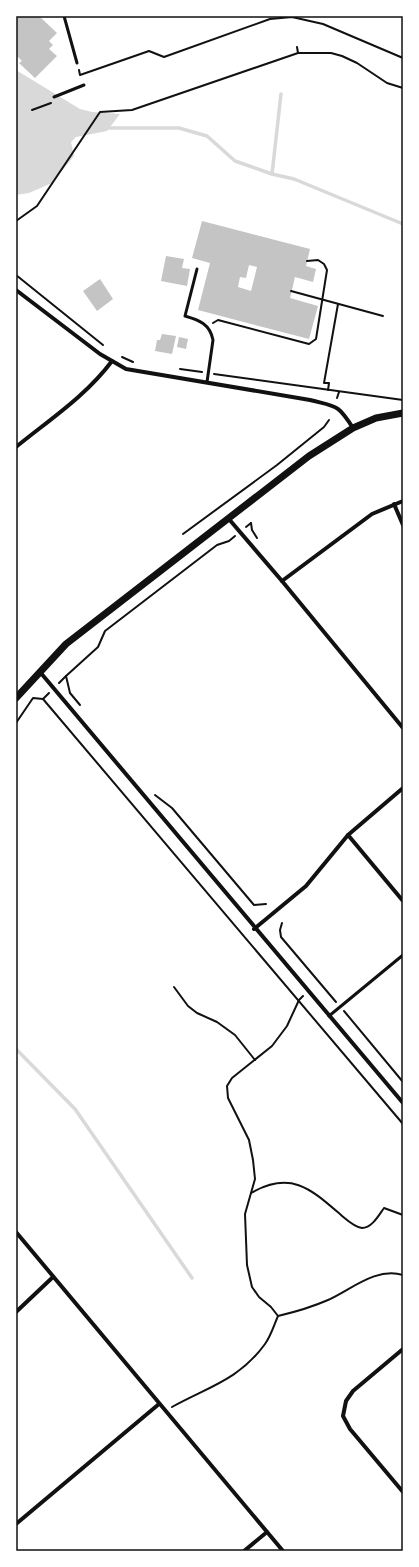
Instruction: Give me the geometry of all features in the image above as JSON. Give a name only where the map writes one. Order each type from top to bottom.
[{"type":"street","points":[[16,290],[100,354],[126,369],[310,400],[334,406],[342,410],[353,428]]},
{"type":"street","points":[[16,447],[78,397],[96,380],[112,361]]},
{"type":"street","points":[[16,698],[66,644],[309,456],[353,428],[376,418],[403,413]]},
{"type":"street","points":[[282,581],[372,514],[403,501]]},
{"type":"street","points":[[394,504],[403,525]]},
{"type":"street","points":[[228,518],[403,728]]},
{"type":"street","points":[[39,672],[254,929],[403,1103]]},
{"type":"street","points":[[254,929],[306,886],[348,836],[403,788]]},
{"type":"street","points":[[348,836],[403,901]]},
{"type":"street","points":[[16,1232],[283,1551]]},
{"type":"street","points":[[16,1312],[53,1277]]},
{"type":"street","points":[[403,1349],[353,1391],[346,1401],[343,1416],[350,1429],[403,1492]]},
{"type":"street","points":[[16,1524],[159,1404]]},
{"type":"street","points":[[244,1551],[267,1532]]},
{"type":"lane","points":[[64,16],[77,63]]},
{"type":"lane","points":[[54,96],[84,85]]},
{"type":"lane","points":[[196,269],[185,316],[202,321],[212,333],[213,340],[207,382]]},
{"type":"lane","points":[[329,1016],[403,955]]},
{"type":"path","points":[[77,63],[80,75],[149,51],[164,57],[270,19],[292,17],[323,24],[403,58]]},
{"type":"path","points":[[297,47],[298,53]]},
{"type":"path","points":[[16,221],[38,206],[100,112],[122,112],[298,53],[331,53],[342,56],[357,63],[387,83],[403,88]]},
{"type":"path","points":[[207,327],[218,320],[309,344],[316,339],[327,270],[324,264],[318,260],[307,261]]},
{"type":"path","points":[[16,275],[109,350]]},
{"type":"path","points":[[291,291],[383,316]]},
{"type":"path","points":[[328,390],[329,383],[324,382],[338,304]]},
{"type":"path","points":[[122,356],[134,363]]},
{"type":"path","points":[[179,369],[403,400]]},
{"type":"path","points":[[337,398],[339,392]]},
{"type":"path","points":[[183,534],[278,465],[324,427],[329,420]]},
{"type":"path","points":[[251,523],[252,530],[258,540]]},
{"type":"path","points":[[84,711],[70,693],[66,676],[98,647],[105,631],[217,545],[229,541]]},
{"type":"path","points":[[16,723],[33,698],[43,699],[403,1124]]},
{"type":"path","points":[[151,790],[172,808],[254,905],[266,904]]},
{"type":"path","points":[[174,987],[188,1006],[197,1013],[217,1022],[235,1035],[256,1060]]},
{"type":"path","points":[[278,1316],[271,1307],[259,1297],[252,1287],[248,1265],[245,1214],[255,1179],[249,1140],[228,1098],[227,1086],[232,1078],[272,1046],[287,1026],[299,1000],[308,991]]},
{"type":"path","points":[[251,1192],[266,1185],[285,1182],[304,1187],[322,1197],[350,1224],[362,1228],[370,1225],[384,1208],[403,1215]]},
{"type":"path","points":[[278,1316],[297,1312],[329,1299],[376,1275],[392,1272],[403,1275]]},
{"type":"path","points":[[166,1411],[223,1383],[245,1366],[266,1343],[278,1316]]},
{"type":"shaded area","points":[[16,70],[80,109],[92,112],[120,114],[107,131],[76,137],[71,142],[74,156],[52,183],[29,193],[16,195]]},
{"type":"building","points":[[16,16],[39,16],[57,33],[49,41],[53,45],[49,49],[57,56],[35,78],[19,63],[22,61],[16,55]]},
{"type":"building","points":[[202,221],[310,249],[306,266],[316,269],[313,282],[295,277],[290,298],[318,306],[309,339],[198,310],[210,263],[192,258]],"holes":[[[249,265],[257,267],[251,291],[238,287],[240,277],[246,278]]]},
{"type":"building","points":[[166,256],[184,259],[182,268],[190,269],[187,286],[161,281]]},
{"type":"building","points":[[100,279],[113,299],[97,311],[83,291]]},
{"type":"building","points":[[162,334],[176,336],[172,354],[155,351],[157,340],[160,340]]},
{"type":"building","points":[[179,337],[188,339],[186,349],[177,347]]},
{"type":"waterway","points":[[272,174],[281,94]]},
{"type":"waterway","points":[[109,128],[179,128],[207,136],[235,161],[272,174],[294,179],[403,224]]},
{"type":"waterway","points":[[16,1049],[75,1109],[192,1278]]}]
